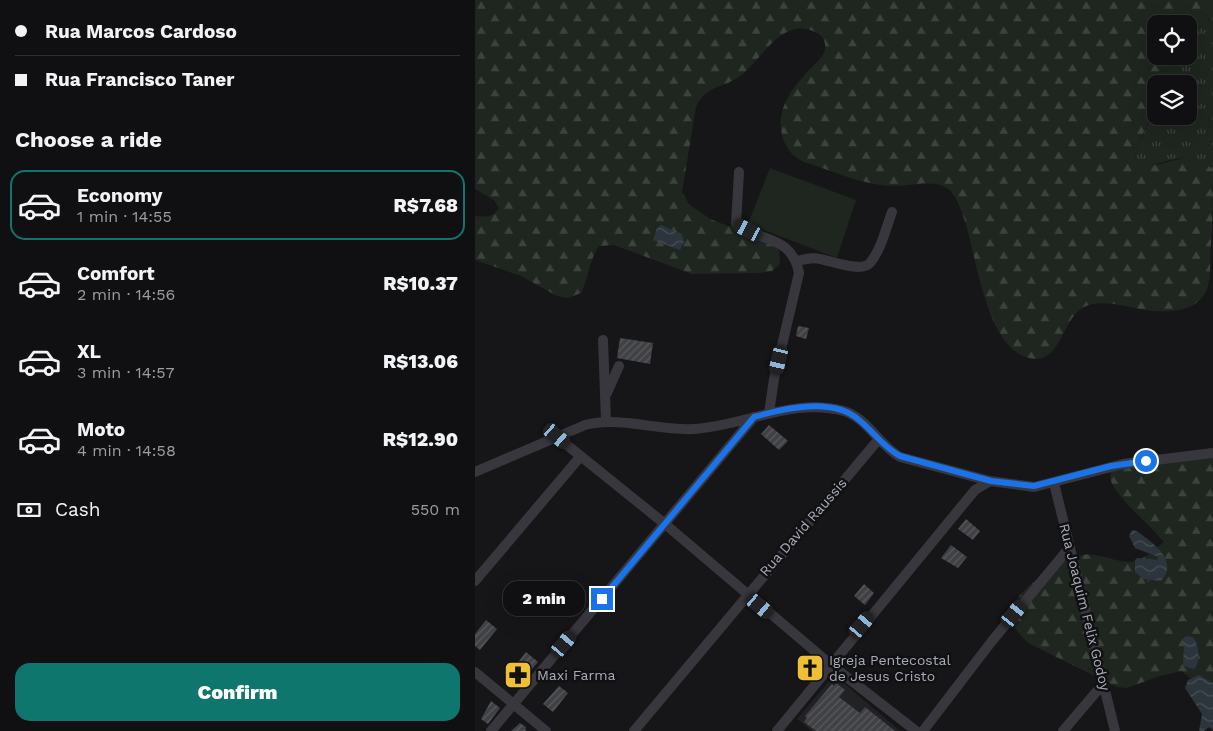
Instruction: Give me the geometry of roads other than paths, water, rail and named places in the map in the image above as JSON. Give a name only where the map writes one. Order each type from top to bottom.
[{"type":"street","points":[[739,172],[736,224],[771,238],[792,253],[797,261],[799,273],[774,379],[769,413]]},
{"type":"street","points":[[797,261],[819,258],[845,265],[864,267],[869,263],[882,240],[892,212]]},
{"type":"street","points":[[603,340],[606,421]]},
{"type":"street","points":[[606,393],[619,366]]},
{"type":"street","points":[[475,472],[585,425],[606,421],[686,429],[702,428],[769,413],[813,407],[840,410],[859,419],[878,440],[900,456],[991,481],[1034,486],[1054,483],[1123,464],[1213,453]]},
{"type":"street","points":[[491,731],[754,417]]},
{"type":"street","points":[[557,436],[580,457],[665,524],[830,664],[916,731]]},
{"type":"street","name":"Rua David Raussis","points":[[634,731],[746,594],[878,440]]},
{"type":"street","points":[[475,582],[580,457]]},
{"type":"street","points":[[777,731],[830,664],[975,490],[991,481]]},
{"type":"street","name":"Rua Joaquim Felix Godoy","points":[[1054,483],[1115,731]]},
{"type":"street","points":[[923,731],[992,641],[1070,547]]},
{"type":"street","points":[[475,672],[546,731]]},
{"type":"street","points":[[1063,731],[1103,684]]},
{"type":"water","points":[[661,225],[682,234],[684,242],[680,250],[653,240],[657,228]]},
{"type":"water","points":[[1132,530],[1137,531],[1156,546],[1165,559],[1166,573],[1161,581],[1143,579],[1135,572],[1135,560],[1137,558],[1157,560],[1158,557],[1135,548],[1129,536]]},
{"type":"water","points":[[1186,636],[1193,637],[1198,649],[1198,662],[1194,669],[1183,664],[1184,645],[1182,640]]},
{"type":"water","points":[[1199,675],[1213,683],[1213,730],[1209,727],[1204,731],[1199,731],[1202,714],[1185,688],[1188,680]]},
{"type":"place","name":"Igreja Pentecostal de Jesus Cristo","points":[[810,668]]},
{"type":"place","name":"Maxi Farma","points":[[518,675]]}]
